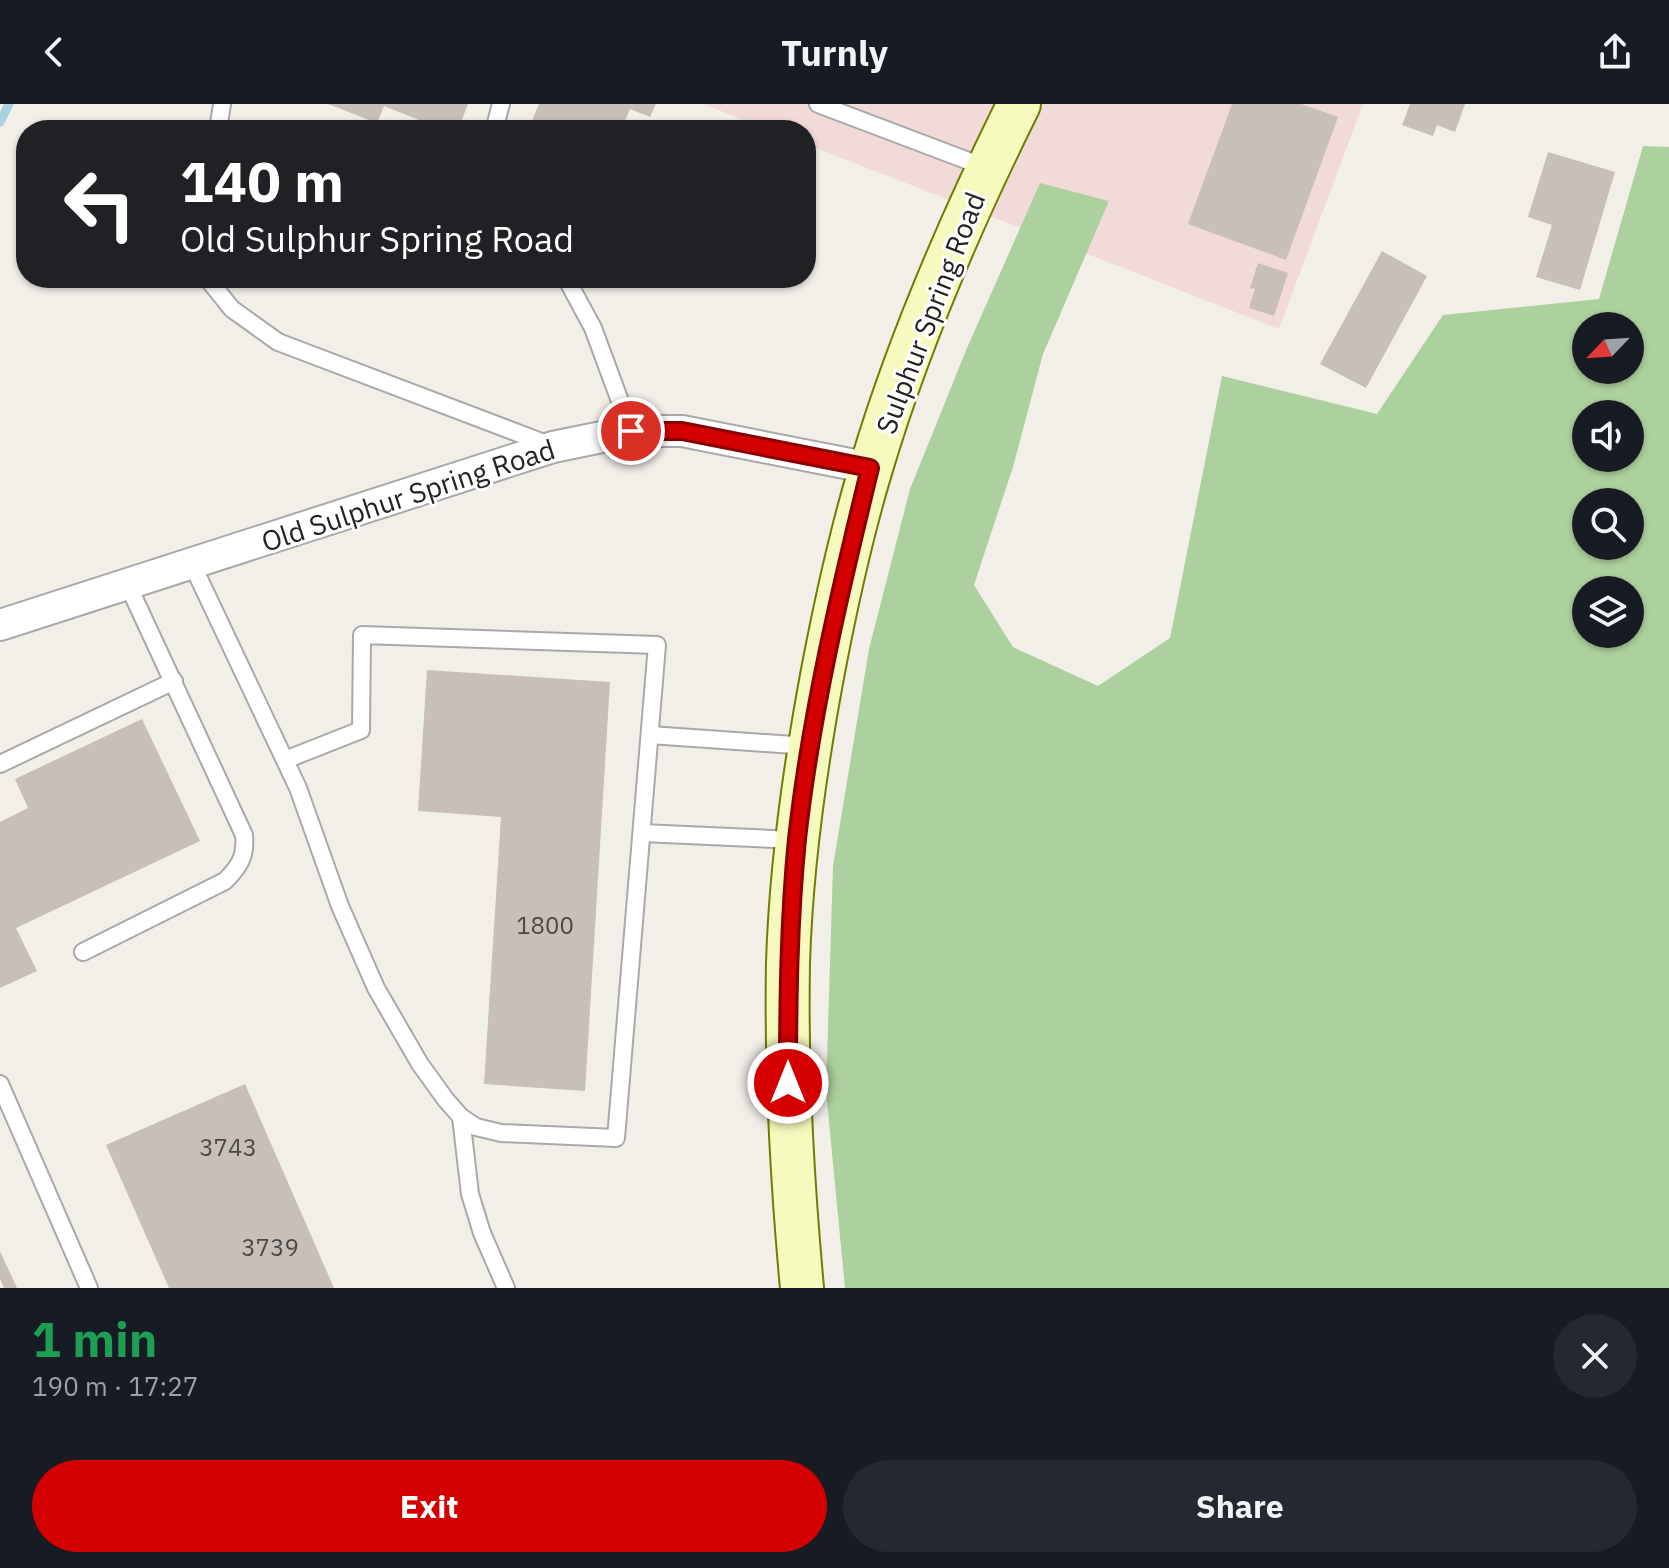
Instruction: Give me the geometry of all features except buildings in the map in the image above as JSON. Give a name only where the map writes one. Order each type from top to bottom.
[{"type":"main road","name":"Sulphur Spring Road","points":[[802,1288],[788,1113],[788,961],[797,840],[809,746],[835,608],[870,468],[915,338],[987,168],[1019,104]]},
{"type":"street","name":"Old Sulphur Spring Road","points":[[0,625],[553,447],[631,431],[682,431],[870,468]]},
{"type":"lane","points":[[818,104],[987,168]]},
{"type":"lane","points":[[215,288],[232,309],[278,342],[553,447]]},
{"type":"lane","points":[[571,288],[593,328],[631,431]]},
{"type":"lane","points":[[192,564],[298,788],[340,906],[376,988],[420,1064],[461,1117],[476,1127],[501,1133],[616,1138],[657,645],[362,635],[361,730],[285,760]]},
{"type":"lane","points":[[83,952],[225,881],[239,867],[246,852],[244,835],[128,585]]},
{"type":"lane","points":[[0,764],[174,681]]},
{"type":"lane","points":[[650,735],[809,746]]},
{"type":"lane","points":[[642,833],[797,840]]},
{"type":"lane","points":[[0,1084],[89,1288]]},
{"type":"lane","points":[[461,1117],[470,1194],[482,1233],[506,1288]]},
{"type":"shaded area","points":[[703,104],[1363,104],[1279,329],[816,148],[816,120],[744,120]]},
{"type":"green space","points":[[1643,146],[1669,147],[1669,1288],[845,1288],[826,1091],[833,866],[869,649],[910,489],[967,348],[1040,183],[1109,201],[1043,354],[1013,467],[974,585],[1013,647],[1098,686],[1170,638],[1222,376],[1377,414],[1443,315],[1599,299]]},
{"type":"waterway","points":[[0,122],[9,104]]},
{"type":"route","points":[[631,431],[682,431],[870,468],[835,608],[809,746],[797,840],[788,961],[788,1083]]}]
